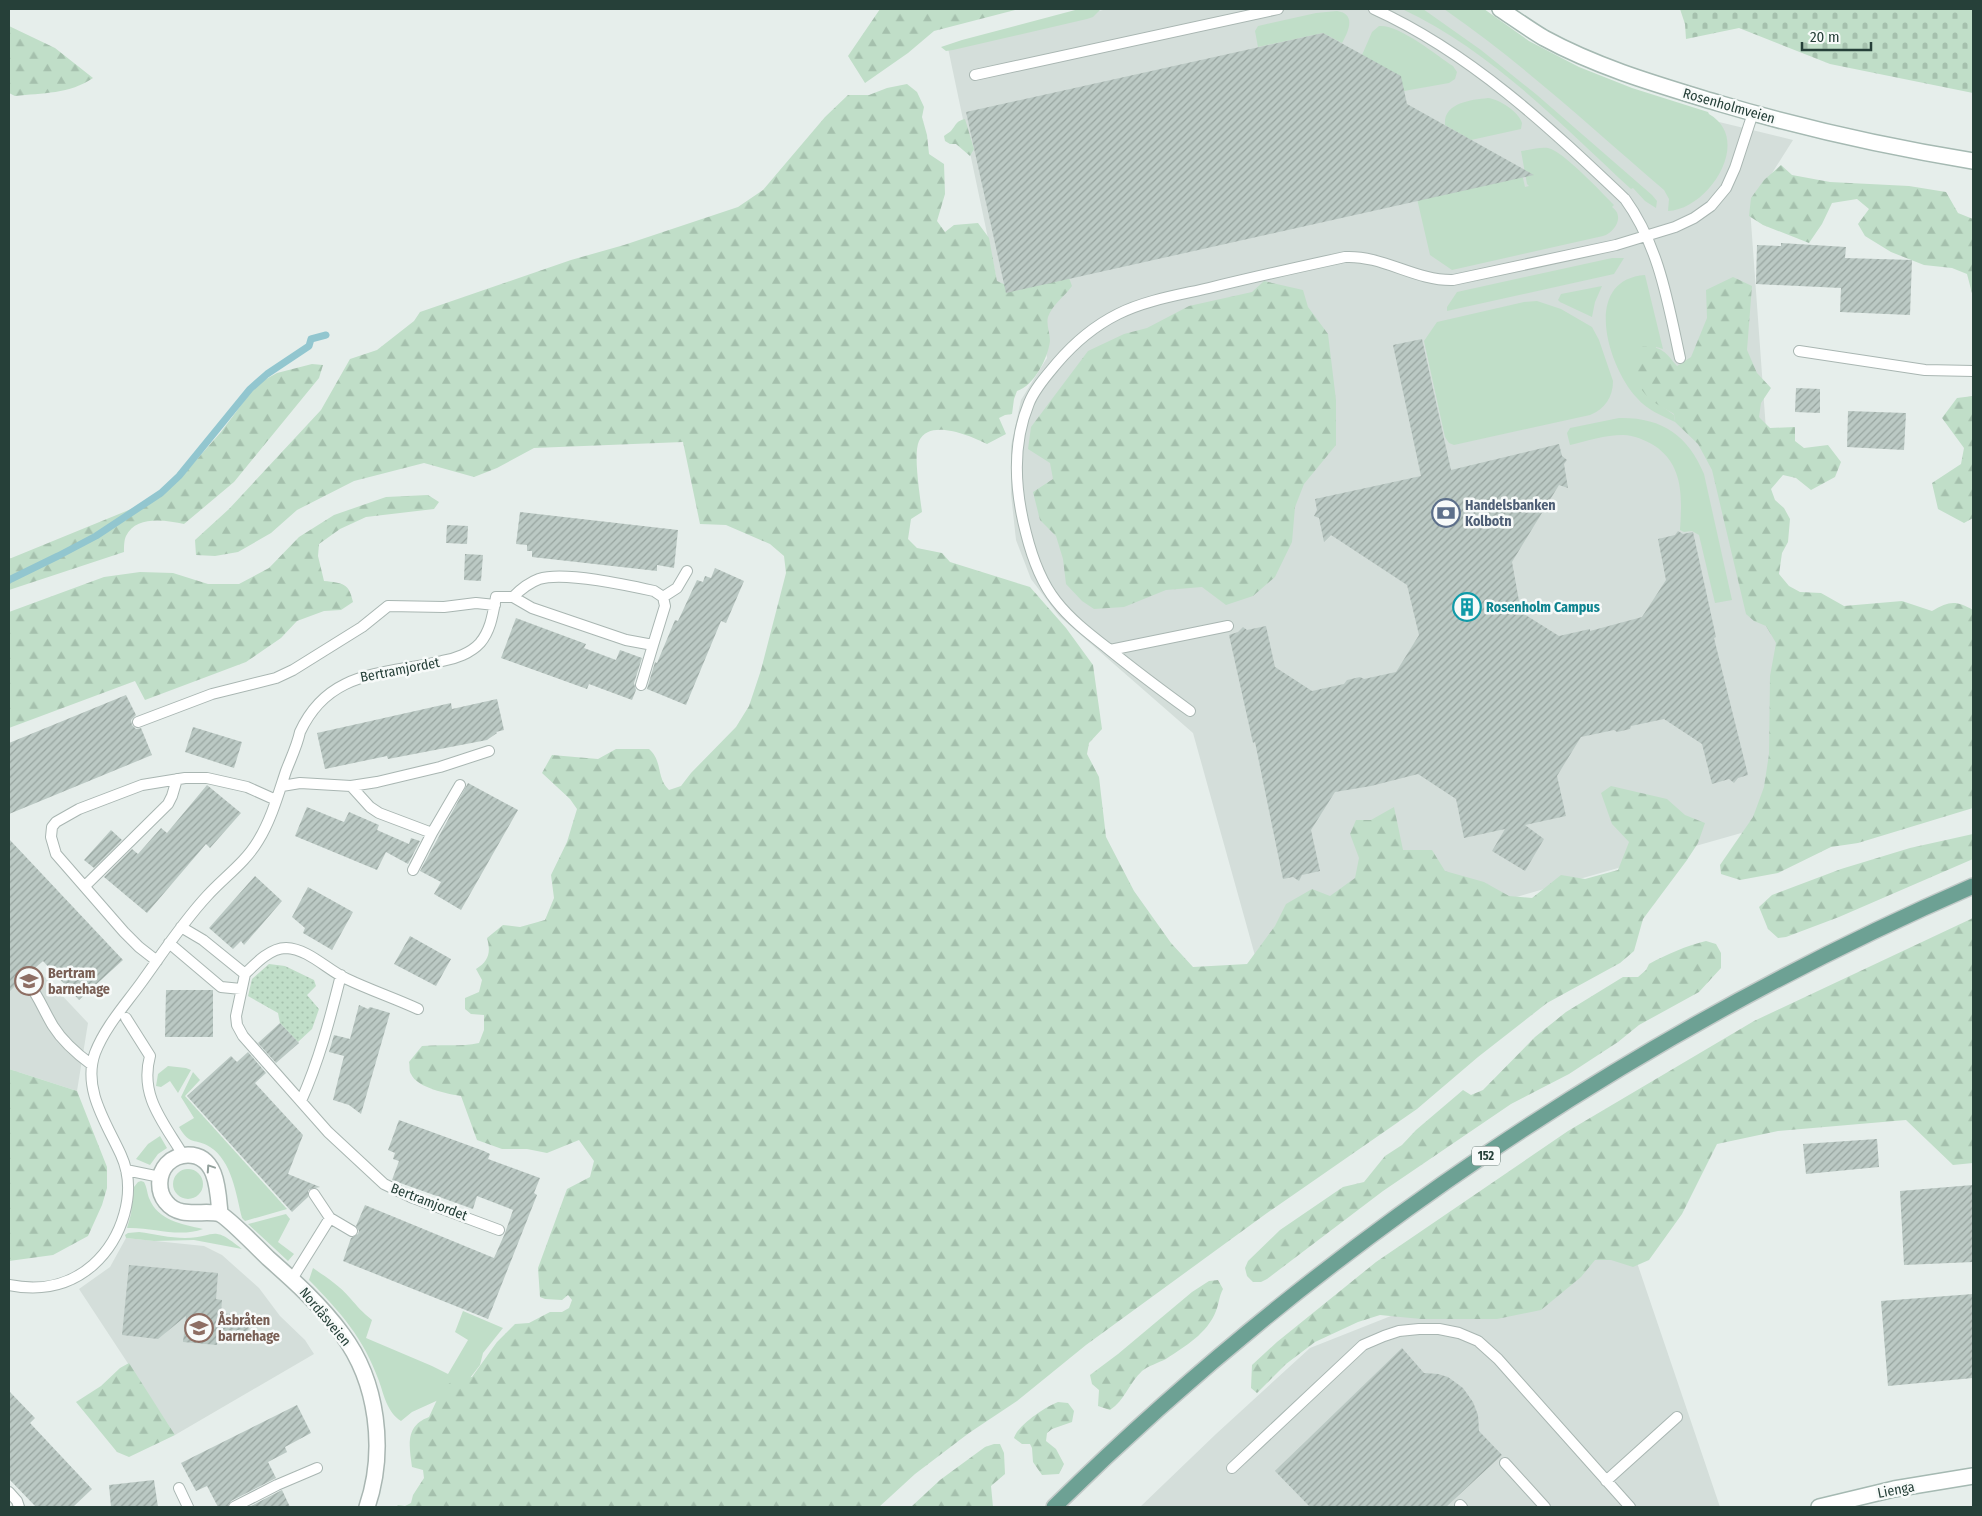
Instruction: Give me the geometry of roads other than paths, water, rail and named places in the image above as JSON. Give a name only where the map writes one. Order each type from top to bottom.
[{"type":"main road","name":"152","points":[[1054,1507],[1136,1428],[1268,1316],[1356,1247],[1464,1171],[1578,1094],[1670,1038],[1814,960],[1973,886]]},
{"type":"street","name":"Rosenholmveien","points":[[1500,9],[1544,38],[1604,66],[1678,92],[1860,140],[1973,161]]},
{"type":"street","points":[[183,1155],[195,1155],[207,1162],[214,1172],[220,1214],[185,1213],[175,1209],[166,1202],[162,1193],[160,1177],[168,1163],[183,1155]]},
{"type":"street","name":"Nordåsveien","points":[[220,1214],[321,1308],[343,1335],[358,1360],[369,1388],[375,1414],[376,1472],[367,1507]]},
{"type":"street","name":"Lienga","points":[[1819,1507],[1894,1490],[1973,1476]]},
{"type":"lane","points":[[975,75],[1278,9]]},
{"type":"lane","points":[[1374,9],[1406,23],[1444,46],[1513,98],[1625,199],[1647,236],[1663,283],[1680,358]]},
{"type":"lane","points":[[1190,711],[1134,670],[1074,621],[1056,601],[1041,578],[1031,554],[1019,500],[1017,458],[1024,417],[1030,402],[1048,374],[1080,339],[1120,314],[1160,300],[1345,257],[1363,256],[1431,279],[1453,280],[1616,245],[1675,227],[1694,218],[1711,206],[1726,188],[1735,168],[1753,113]]},
{"type":"lane","points":[[1799,351],[1925,370],[1973,371]]},
{"type":"lane","points":[[663,597],[677,588],[687,571]]},
{"type":"lane","points":[[138,722],[212,694],[276,678],[293,670],[362,627],[388,606],[444,607],[476,603],[494,605],[496,597],[513,596],[530,583],[539,579],[556,577],[638,587],[654,591],[663,597],[664,606],[641,685]]},
{"type":"lane","points":[[513,596],[532,608],[626,640],[653,645]]},
{"type":"lane","name":"Bertramjordet","points":[[92,1065],[95,1053],[108,1026],[169,943],[207,896],[258,843],[271,817],[305,721],[325,697],[355,679],[450,660],[470,650],[480,643],[488,630],[494,605]]},
{"type":"lane","points":[[1110,650],[1228,626]]},
{"type":"lane","points":[[282,786],[300,783],[351,786],[377,782],[440,767],[489,751]]},
{"type":"lane","points":[[157,961],[139,948],[56,854],[52,845],[51,832],[56,822],[79,809],[142,785],[178,779],[207,778],[247,787],[276,800]]},
{"type":"lane","points":[[85,886],[168,804],[178,779]]},
{"type":"lane","points":[[413,870],[460,785]]},
{"type":"lane","points":[[351,786],[370,807],[379,813],[432,833]]},
{"type":"lane","points":[[181,927],[202,940],[245,974],[257,962],[272,953],[287,948],[303,952],[340,976],[418,1009]]},
{"type":"lane","points":[[169,943],[221,987],[241,989]]},
{"type":"lane","name":"Bertramjordet","points":[[245,974],[236,1016],[237,1025],[243,1036],[348,1152],[384,1184],[413,1198],[499,1230]]},
{"type":"lane","points":[[300,1101],[312,1076],[324,1040],[340,976]]},
{"type":"lane","points":[[9,1285],[36,1288],[56,1286],[78,1276],[99,1260],[119,1232],[127,1202],[126,1170],[122,1156],[102,1118],[94,1093],[92,1065],[78,1055],[54,1027],[28,981]]},
{"type":"lane","points":[[126,1018],[150,1056],[146,1068],[146,1086],[150,1099],[183,1155]]},
{"type":"lane","points":[[126,1170],[160,1177]]},
{"type":"lane","points":[[314,1194],[330,1218],[352,1231]]},
{"type":"lane","points":[[292,1279],[330,1218]]},
{"type":"lane","points":[[1232,1468],[1363,1345],[1399,1331],[1439,1329],[1459,1333],[1478,1341],[1498,1359],[1630,1507]]},
{"type":"lane","points":[[1606,1481],[1677,1417]]},
{"type":"lane","points":[[1505,1463],[1545,1507]]},
{"type":"lane","points":[[234,1507],[316,1468]]},
{"type":"lane","points":[[180,1488],[188,1507]]},
{"type":"lane","points":[[9,1492],[17,1501],[19,1507]]},
{"type":"waterway","points":[[9,580],[96,536],[161,493],[179,476],[250,389],[267,374],[309,346],[311,339],[326,335]]},
{"type":"place","name":"Handelsbanken Kolbotn","points":[[1446,513]]},
{"type":"place","name":"Rosenholm Campus","points":[[1467,607]]},
{"type":"place","name":"Bertram barnehage","points":[[29,981]]},
{"type":"place","name":"Åsbråten barnehage","points":[[199,1328]]}]
